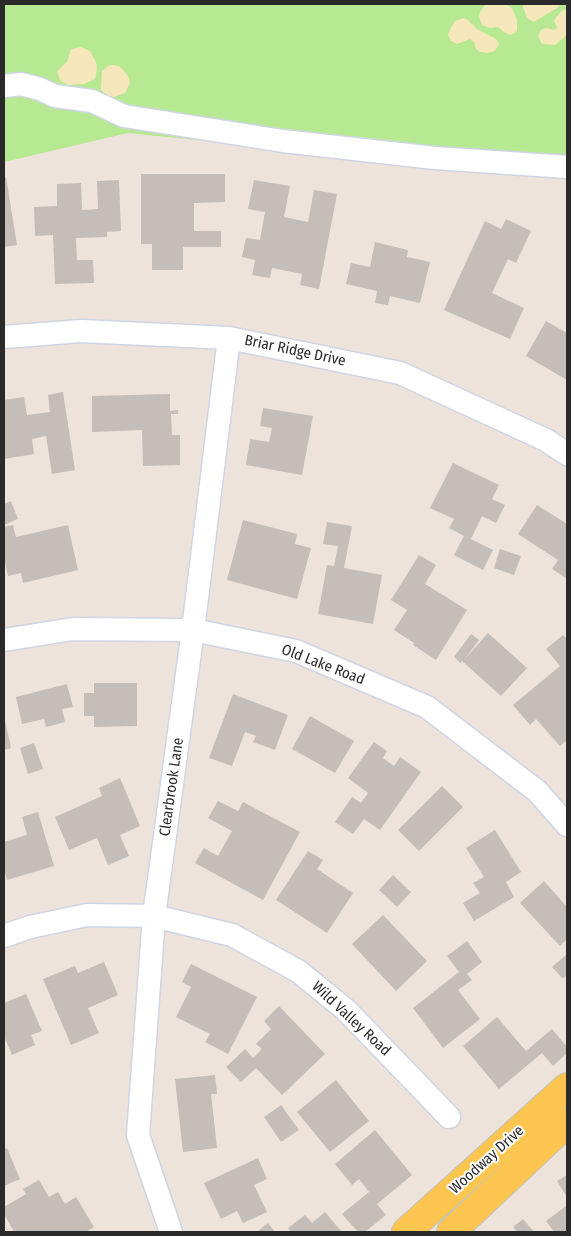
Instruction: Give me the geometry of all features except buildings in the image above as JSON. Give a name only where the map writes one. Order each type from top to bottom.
[{"type":"main road","name":"Woodway Drive","points":[[406,1232],[567,1087]]},
{"type":"main road","name":"Woodway Drive","points":[[450,1232],[567,1123]]},
{"type":"street","points":[[4,86],[22,84],[55,96],[92,101],[124,116],[254,137],[436,158],[567,168]]},
{"type":"street","name":"Briar Ridge Drive","points":[[4,337],[81,331],[229,338],[400,373],[546,440],[567,454]]},
{"type":"street","name":"Clearbrook Lane","points":[[171,1232],[138,1135],[154,916],[194,630],[229,338]]},
{"type":"street","name":"Old Lake Road","points":[[4,640],[73,629],[194,630],[296,652],[427,707],[536,791],[567,825]]},
{"type":"street","name":"Wild Valley Road","points":[[4,936],[30,927],[87,915],[154,916],[232,935],[298,971],[346,1010],[450,1117]]},
{"type":"green space","points":[[4,4],[567,4],[567,178],[128,133],[4,162]]},
{"type":"sand","points":[[486,4],[505,4],[512,8],[517,20],[517,31],[511,35],[498,27],[490,28],[482,25],[479,16]]},
{"type":"sand","points":[[522,4],[560,4],[557,8],[534,22],[527,18]]},
{"type":"sand","points":[[567,9],[567,35],[555,45],[542,44],[538,36],[541,30],[546,28],[555,30],[557,27],[554,21],[556,17]]},
{"type":"sand","points":[[464,18],[477,29],[496,39],[499,44],[495,51],[488,53],[480,52],[470,39],[457,44],[451,41],[448,35],[450,29],[455,21]]},
{"type":"sand","points":[[81,47],[90,51],[96,62],[95,79],[84,84],[68,85],[60,80],[57,71],[67,62],[71,49]]},
{"type":"sand","points":[[111,65],[119,66],[128,76],[130,83],[125,93],[114,97],[108,96],[101,90],[102,71]]}]
